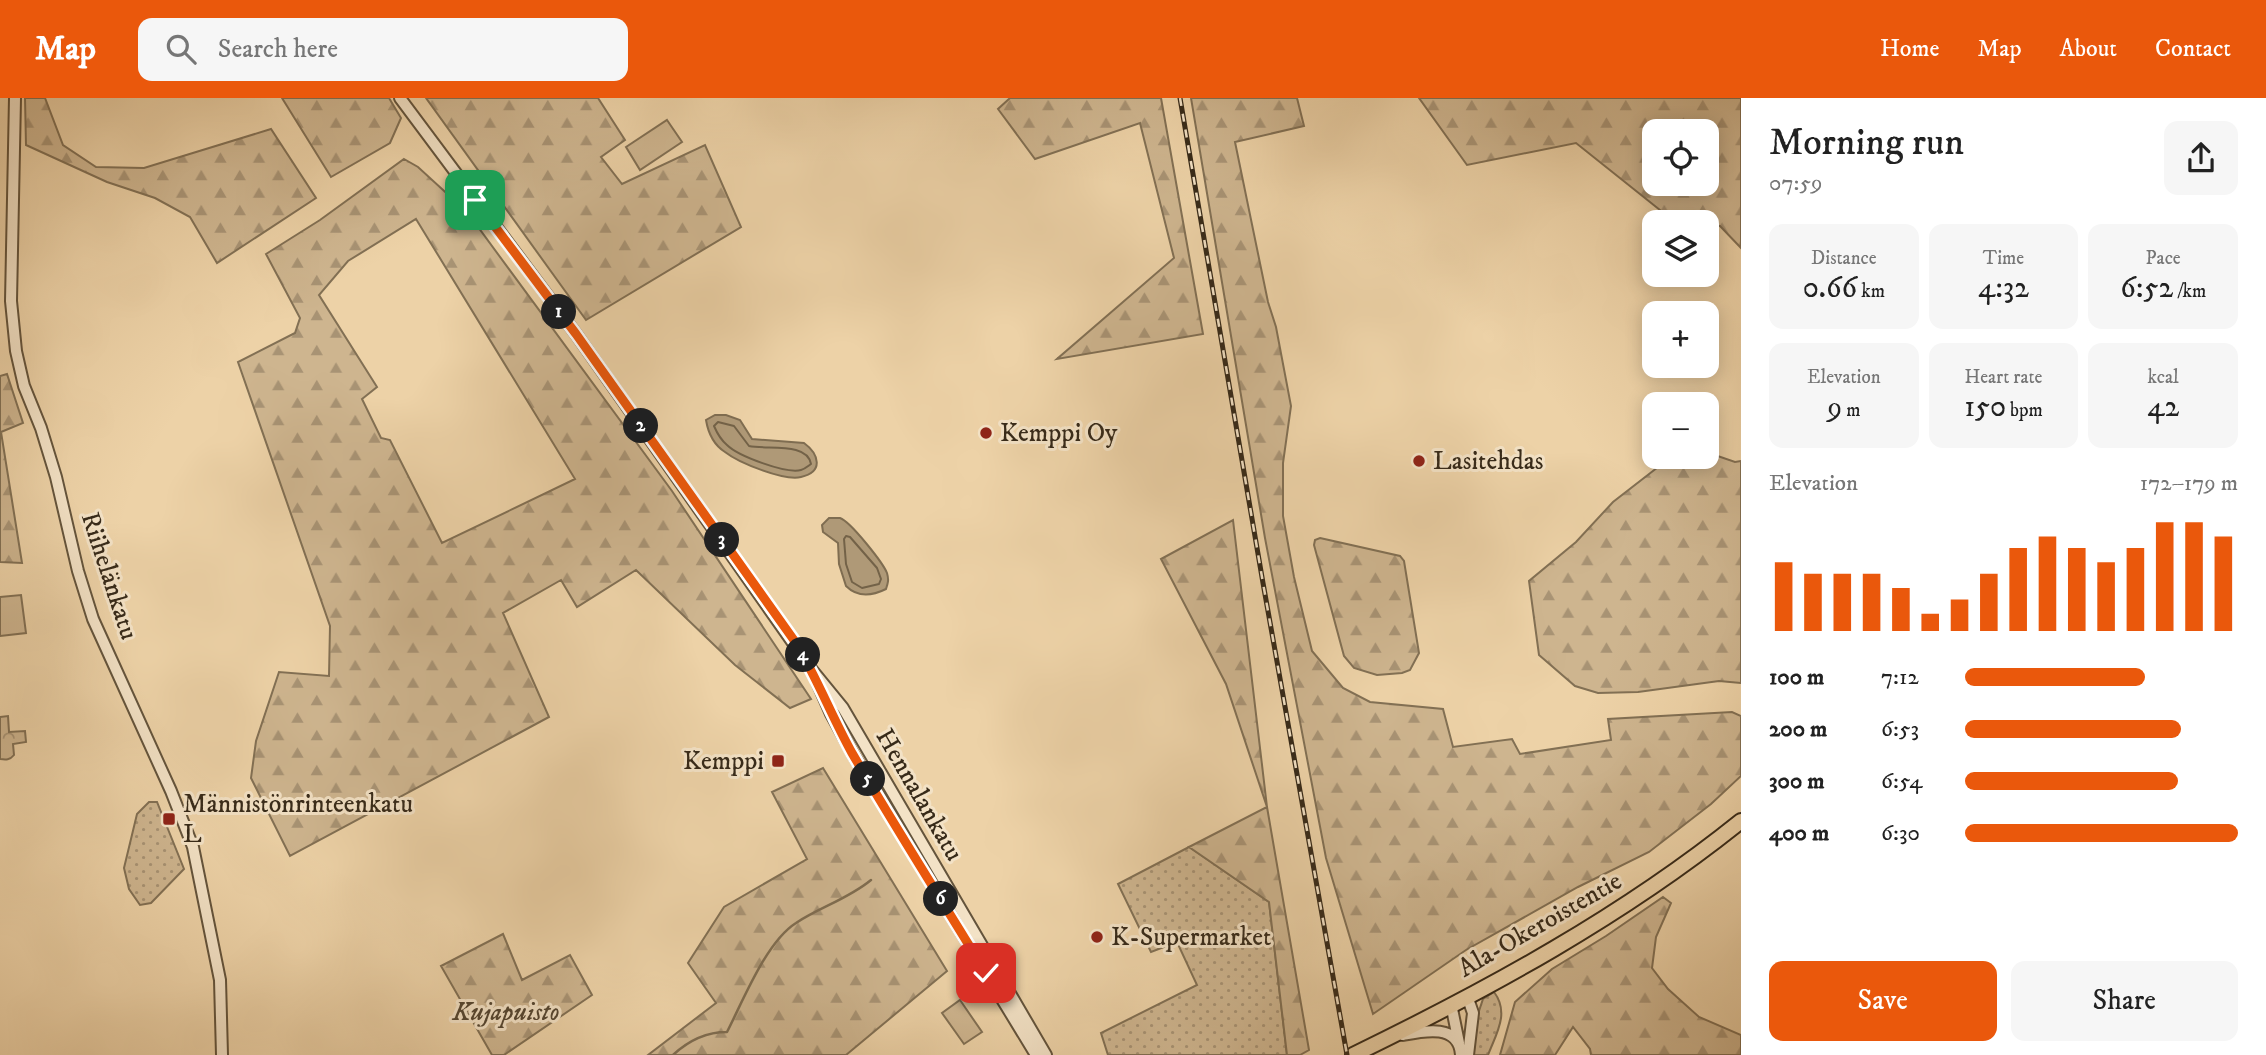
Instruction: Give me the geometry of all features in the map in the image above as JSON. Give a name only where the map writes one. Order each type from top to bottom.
[{"type":"main road","name":"Ala-Okeroistentie","points":[[1353,1055],[1467,996],[1605,918],[1672,874],[1741,821]]},
{"type":"street","name":"Riihelänkatu","points":[[15,98],[11,301],[16,351],[24,386],[41,428],[56,477],[78,571],[93,619],[171,791],[193,847],[220,980],[222,1055]]},
{"type":"street","name":"Hennalankatu","points":[[400,98],[576,334],[812,670],[843,708],[865,750],[1046,1055]]},
{"type":"street","name":"Hennalankatu","points":[[812,670],[831,714],[854,756],[1036,1055]]},
{"type":"street","points":[[1463,1053],[1473,1013],[1467,996]]},
{"type":"street","points":[[1451,1004],[1463,1053]]},
{"type":"street","points":[[1383,1041],[1431,1030],[1448,1033],[1463,1053]]},
{"type":"green space","points":[[25,98],[45,98],[63,145],[96,167],[144,168],[271,129],[316,198],[217,263],[190,217],[155,198],[107,182],[26,145]]},
{"type":"green space","points":[[282,98],[389,98],[401,118],[390,143],[331,177]]},
{"type":"green space","points":[[426,98],[598,98],[625,140],[601,157],[622,184],[705,145],[741,227],[586,320]]},
{"type":"green space","points":[[1010,98],[1161,98],[1203,334],[1057,359],[1174,258],[1140,123],[1035,159],[998,109]]},
{"type":"green space","points":[[1191,98],[1297,98],[1304,126],[1235,142],[1291,406],[1283,463],[1283,516],[1294,577],[1312,651],[1343,688],[1370,702],[1443,709],[1453,747],[1512,739],[1520,754],[1611,740],[1608,719],[1732,712],[1741,716],[1741,776],[1711,804],[1649,852],[1578,887],[1466,950],[1373,1014],[1326,858],[1265,538]]},
{"type":"green space","points":[[1419,98],[1741,98],[1741,248],[1719,226],[1719,210],[1660,210],[1642,196],[1719,196],[1719,119],[1642,119],[1642,196],[1576,143],[1467,165]]},
{"type":"green space","points":[[667,120],[682,142],[640,170],[626,147]]},
{"type":"green space","points":[[404,159],[418,167],[467,212],[672,491],[811,699],[790,708],[735,665],[636,570],[577,607],[561,580],[503,613],[549,717],[290,856],[251,778],[256,741],[279,672],[329,676],[330,626],[238,362],[295,333],[300,318],[266,254],[320,220]],"holes":[[[416,219],[575,479],[442,543],[390,440],[381,438],[362,399],[377,387],[319,295],[348,261]]]},
{"type":"green space","points":[[7,374],[23,423],[1,432],[22,563],[0,562],[0,376]]},
{"type":"green space","points":[[1719,456],[1735,462],[1741,461],[1741,683],[1719,681],[1638,692],[1598,693],[1575,686],[1539,655],[1529,581],[1576,542],[1613,502],[1656,469],[1719,469]]},
{"type":"green space","points":[[1233,520],[1267,807],[1226,684],[1161,559]]},
{"type":"green space","points":[[1320,538],[1400,556],[1404,561],[1419,653],[1410,670],[1377,675],[1354,668],[1344,656],[1314,545],[1315,540]]},
{"type":"green space","points":[[21,595],[26,633],[0,636],[0,597]]},
{"type":"green space","points":[[8,716],[9,732],[25,731],[26,742],[13,744],[14,755],[8,759],[0,759],[0,717]]},
{"type":"green space","points":[[823,768],[947,971],[846,1055],[648,1055],[716,1003],[688,963],[724,907],[807,859],[772,792]]},
{"type":"green space","points":[[149,802],[157,802],[184,869],[151,903],[140,905],[129,889],[124,868],[137,814]]},
{"type":"green space","points":[[1267,807],[1309,1050],[1300,1055],[1287,1055],[1269,902],[1189,847]]},
{"type":"green space","points":[[1189,847],[1269,902],[1287,1055],[1108,1055],[1101,1033],[1197,985],[1177,942],[1151,952],[1118,884]]},
{"type":"green space","points":[[1663,897],[1671,903],[1656,937],[1652,968],[1668,989],[1699,1017],[1741,1035],[1741,1055],[1591,1055],[1590,1049],[1573,1027],[1555,1055],[1500,1055],[1515,1002],[1552,969]]},
{"type":"green space","name":"Kujapuisto","points":[[503,934],[522,980],[570,955],[592,995],[504,1055],[492,1055],[441,966]]},
{"type":"green space","points":[[1494,992],[1501,1008],[1498,1031],[1488,1055],[1473,1055],[1478,1014],[1483,999]]},
{"type":"green space","points":[[960,1000],[982,1032],[964,1044],[942,1013]]},
{"type":"water","points":[[715,415],[726,415],[740,420],[752,439],[804,443],[816,457],[816,467],[808,475],[793,478],[773,474],[740,461],[721,449],[712,438],[706,420]]},
{"type":"water","points":[[829,518],[845,521],[866,543],[887,573],[886,589],[865,595],[855,593],[846,586],[839,564],[838,543],[823,532],[822,525]]},
{"type":"waterway","points":[[673,1055],[698,1038],[727,1032],[756,973],[785,932],[805,917],[871,880]]},
{"type":"railway","points":[[1180,98],[1347,1055]]},
{"type":"place","name":"Kemppi Oy","points":[[986,433]]},
{"type":"place","name":"Lasitehdas","points":[[1419,461]]},
{"type":"place","name":"Kemppi","points":[[778,761]]},
{"type":"place","name":"Männistönrinteenkatu L","points":[[169,819]]},
{"type":"place","name":"K-Supermarket","points":[[1097,937]]},
{"type":"route","points":[[475,200],[576,334],[796,643],[854,756],[986,973]]}]
